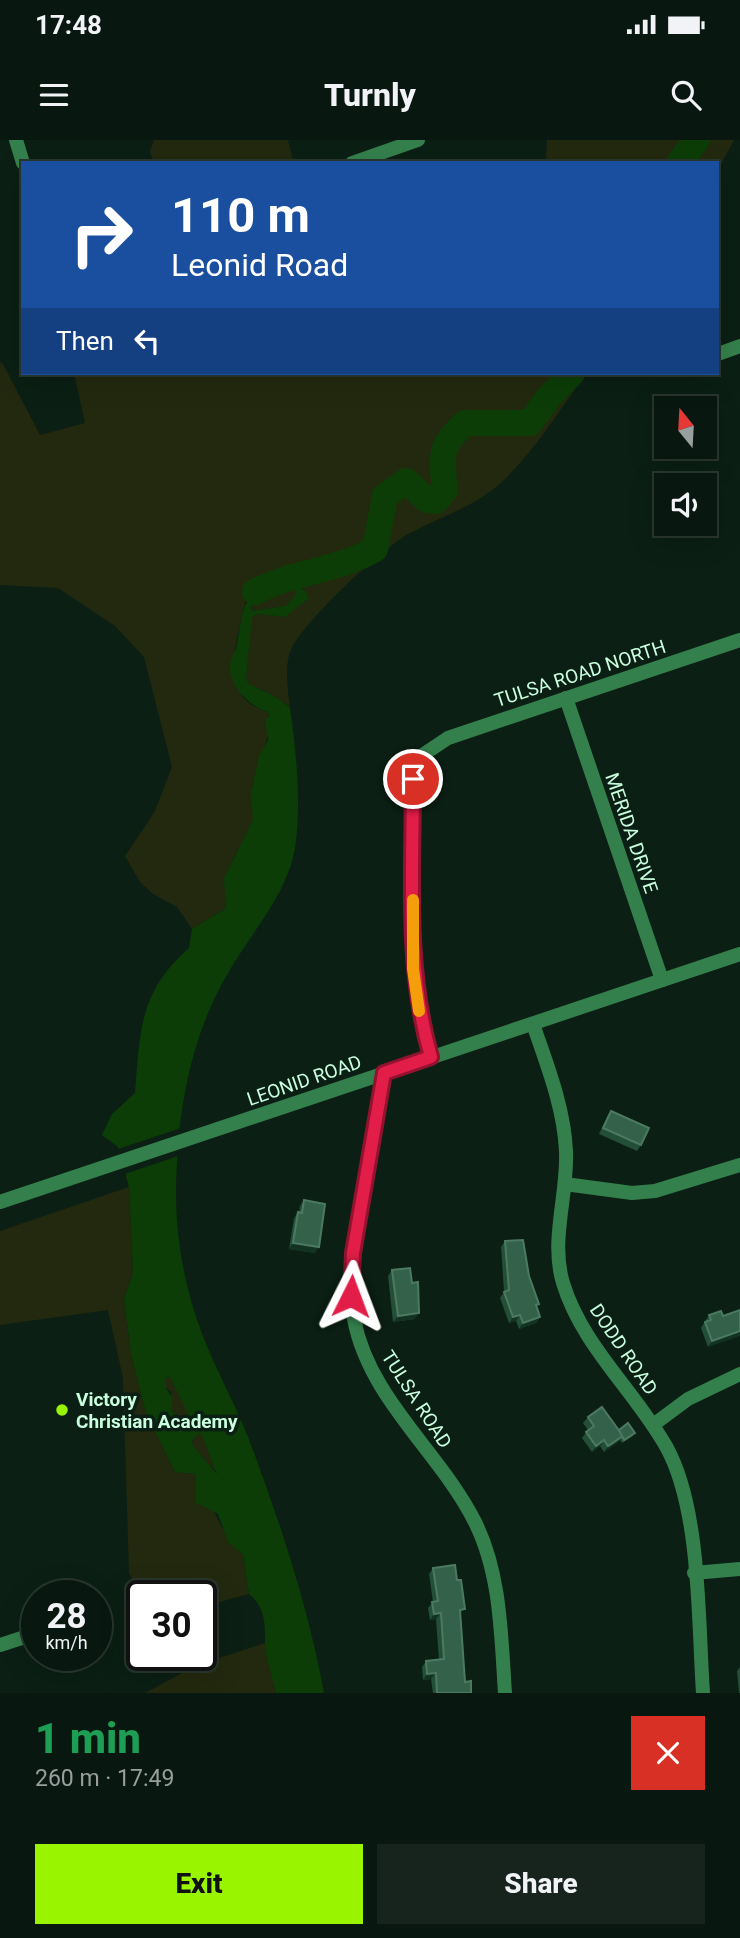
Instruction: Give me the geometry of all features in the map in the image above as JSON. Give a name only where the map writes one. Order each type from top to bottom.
[{"type":"street","points":[[16,140],[22,161]]},
{"type":"street","points":[[358,161],[418,140]]},
{"type":"street","points":[[719,354],[740,346]]},
{"type":"street","name":"TULSA ROAD NORTH","points":[[431,1057],[417,1004],[413,969],[413,779],[424,754],[433,744],[739,642]]},
{"type":"street","name":"MERIDA DRIVE","points":[[566,698],[662,980]]},
{"type":"street","name":"LEONID ROAD","points":[[0,1202],[740,954]]},
{"type":"street","name":"DODD ROAD","points":[[533,1024],[558,1099],[563,1126],[565,1184],[559,1252],[562,1280],[581,1325],[653,1425],[668,1451],[684,1492],[694,1573],[703,1693]]},
{"type":"street","name":"TULSA ROAD","points":[[384,1073],[353,1253],[354,1318],[359,1339],[377,1379],[464,1502],[477,1525],[495,1589],[505,1693]]},
{"type":"street","points":[[565,1184],[632,1194],[654,1191],[740,1165]]},
{"type":"street","points":[[653,1425],[688,1399],[740,1374]]},
{"type":"street","points":[[694,1573],[740,1569]]},
{"type":"street","points":[[0,1645],[21,1638]]},
{"type":"shaded area","points":[[154,140],[288,140],[293,160],[153,161],[150,151]]},
{"type":"shaded area","points":[[547,140],[734,140],[719,168],[719,161],[546,161]]},
{"type":"shaded area","points":[[2,362],[40,435],[85,423],[74,375],[585,375],[538,441],[495,488],[396,542],[326,605],[291,650],[287,679],[290,708],[276,697],[249,684],[246,678],[251,617],[259,614],[285,617],[305,591],[287,576],[246,599],[235,648],[236,680],[241,694],[252,704],[268,712],[268,732],[252,790],[253,818],[229,871],[226,908],[192,929],[177,907],[153,894],[140,882],[125,856],[154,813],[172,767],[144,657],[115,626],[58,588],[0,585]]},
{"type":"shaded area","points":[[277,571],[305,591],[309,598],[285,617],[259,614],[252,617],[246,678],[249,684],[276,697],[290,708],[297,774],[296,840],[286,878],[224,980],[196,1046],[181,1115],[176,1207],[180,1249],[195,1313],[208,1349],[247,1435],[274,1510],[303,1600],[324,1693],[276,1693],[266,1650],[263,1617],[259,1605],[249,1594],[243,1555],[228,1542],[218,1514],[196,1503],[196,1474],[175,1472],[146,1413],[131,1354],[124,1299],[133,1273],[129,1187],[118,1147],[102,1135],[112,1114],[135,1093],[141,1031],[151,997],[160,980],[189,948],[192,929],[226,908],[224,878],[253,820],[251,793],[259,756],[268,740],[265,720],[269,716],[268,712],[250,703],[236,687],[230,668],[246,604],[265,580]],"holes":[[[287,584],[295,590],[295,596],[285,606],[253,611],[251,608],[257,598],[269,598],[265,592],[268,589],[278,590]],[[170,1377],[192,1422],[182,1425],[172,1410],[172,1397],[166,1388],[166,1378]],[[201,1433],[217,1474],[193,1446],[192,1440]]]},
{"type":"shaded area","points":[[287,584],[295,590],[295,596],[285,606],[253,611],[251,608],[257,597],[264,599],[268,589]]},
{"type":"shaded area","points":[[129,1187],[133,1273],[124,1299],[131,1354],[146,1413],[175,1472],[196,1474],[223,1528],[243,1555],[249,1594],[217,1603],[217,1580],[133,1580],[129,1573],[123,1378],[108,1310],[0,1325],[0,1231]]},
{"type":"shaded area","points":[[170,1377],[193,1422],[182,1425],[172,1410],[171,1392],[166,1388],[165,1378]]},
{"type":"shaded area","points":[[201,1432],[218,1474],[193,1447],[192,1440]]},
{"type":"shaded area","points":[[265,1643],[276,1693],[145,1693],[186,1671],[217,1671],[217,1659]]},
{"type":"pier","points":[[184,1127],[181,1155],[122,1175],[115,1150]]},
{"type":"building","points":[[611,1111],[649,1128],[641,1145],[603,1128]]},
{"type":"building","points":[[304,1200],[325,1204],[319,1247],[293,1243],[298,1212],[302,1213]]},
{"type":"building","points":[[523,1240],[540,1317],[523,1323],[520,1315],[513,1317],[504,1292],[509,1290],[505,1241]]},
{"type":"building","points":[[410,1268],[412,1283],[418,1282],[419,1313],[398,1316],[392,1270]]},
{"type":"building","points":[[740,1310],[740,1331],[712,1341],[705,1322],[711,1320],[709,1315],[721,1311],[723,1316]]},
{"type":"building","points":[[602,1407],[623,1436],[608,1446],[604,1440],[596,1446],[586,1432],[594,1426],[588,1417]]},
{"type":"building","points":[[628,1423],[635,1433],[624,1440],[619,1430]]},
{"type":"building","points":[[455,1565],[457,1580],[461,1580],[465,1609],[460,1610],[465,1682],[471,1681],[471,1693],[437,1693],[436,1673],[427,1674],[426,1661],[444,1659],[441,1613],[434,1614],[432,1602],[438,1601],[433,1568]]},
{"type":"waterway","points":[[681,161],[697,140]]},
{"type":"waterway","points":[[255,592],[346,562],[375,549],[385,496],[406,481],[427,500],[436,501],[445,490],[443,460],[446,446],[465,423],[530,423],[570,375]]},
{"type":"slow traffic","points":[[413,900],[413,969],[419,1011]]},
{"type":"place","name":"Victory Christian Academy","points":[[62,1410]]},
{"type":"route","points":[[351,1296],[353,1253],[384,1073],[431,1057],[417,1004],[413,969],[413,779]]}]
